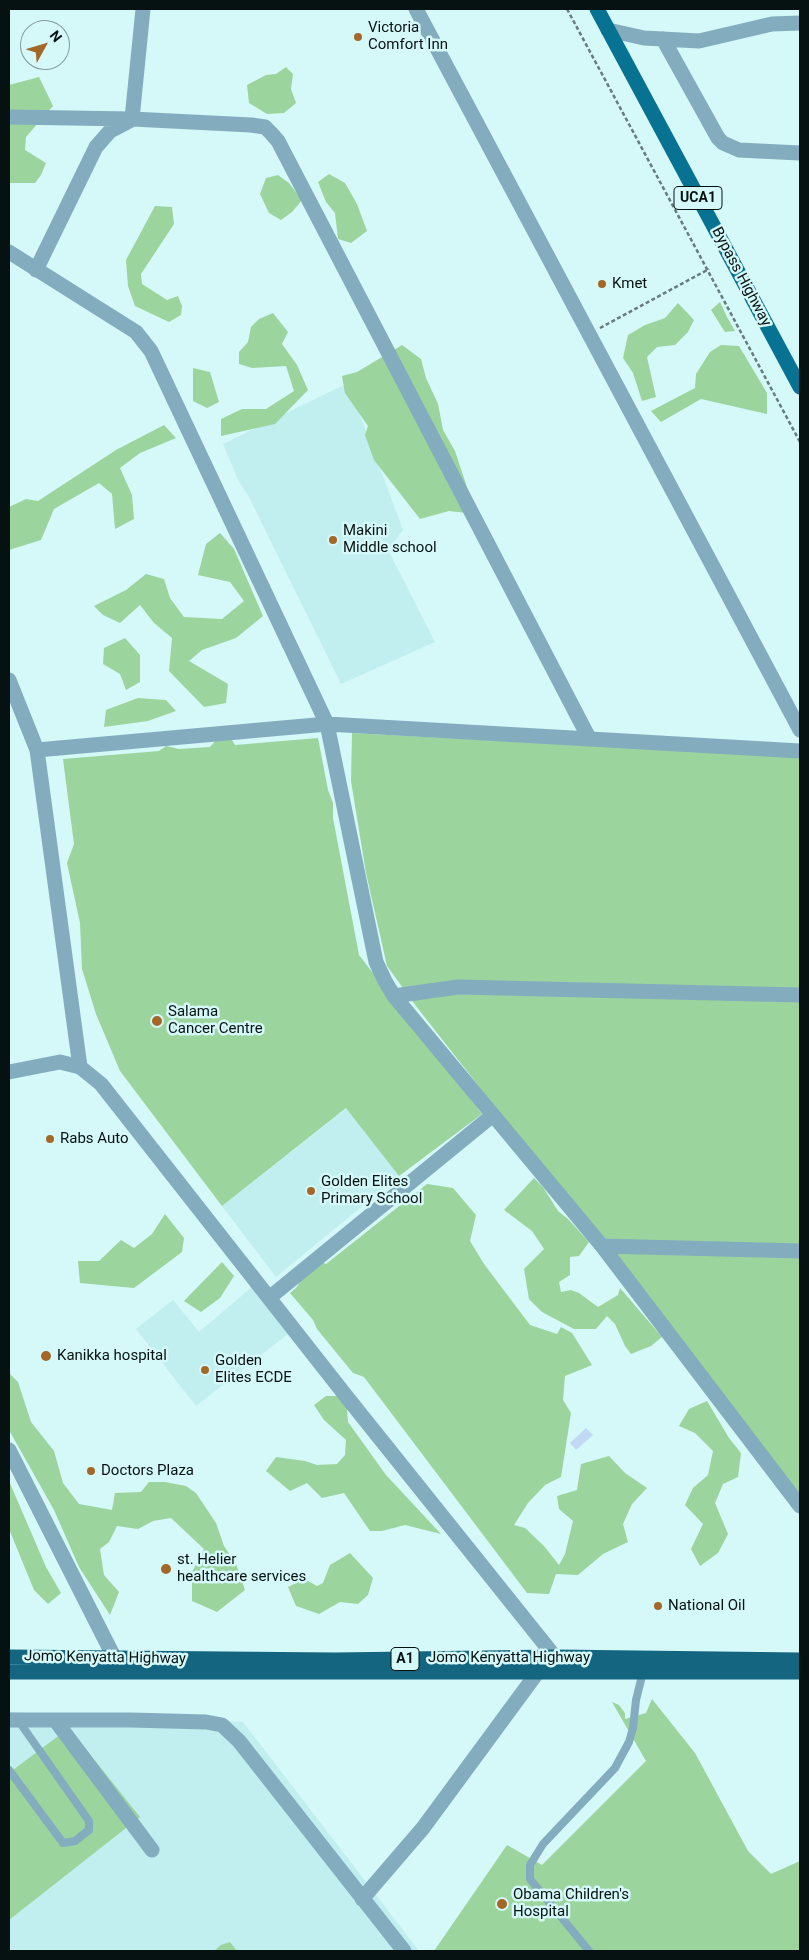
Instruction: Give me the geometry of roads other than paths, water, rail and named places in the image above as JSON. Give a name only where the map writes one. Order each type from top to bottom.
[{"type":"highway","name":"Jomo Kenyatta Highway","points":[[9,1657],[115,1659],[555,1657],[800,1660]]},
{"type":"highway","name":"Jomo Kenyatta Highway","points":[[9,1672],[800,1672]]},
{"type":"main road","name":"Bypass Highway","points":[[597,9],[800,388]]},
{"type":"street","points":[[132,119],[142,9]]},
{"type":"street","points":[[416,9],[800,730]]},
{"type":"street","points":[[608,30],[663,39],[699,41],[773,16],[800,23]]},
{"type":"street","points":[[663,39],[718,138],[724,143],[738,150],[800,153]]},
{"type":"street","points":[[9,117],[132,119],[265,127],[278,141],[589,738]]},
{"type":"street","points":[[36,270],[96,147],[110,131],[132,119]]},
{"type":"street","points":[[9,252],[136,332],[146,342],[327,724],[376,962],[394,996],[602,1246],[800,1506]]},
{"type":"street","points":[[9,680],[37,750],[80,1067]]},
{"type":"street","points":[[37,750],[327,724],[800,751]]},
{"type":"street","points":[[394,996],[458,987],[800,995]]},
{"type":"street","points":[[9,1072],[60,1062],[80,1067],[101,1084],[555,1657]]},
{"type":"street","points":[[269,1298],[493,1115]]},
{"type":"street","points":[[602,1246],[800,1251]]},
{"type":"street","points":[[9,1450],[115,1659]]},
{"type":"street","points":[[362,1899],[418,1835],[537,1673]]},
{"type":"street","points":[[13,1720],[140,1720],[206,1722],[222,1726],[239,1741],[404,1951]]},
{"type":"street","points":[[55,1720],[152,1850]]},
{"type":"lane","points":[[589,1951],[530,1879],[530,1865],[543,1844],[615,1768],[629,1742],[643,1672]]},
{"type":"lane","points":[[9,1770],[63,1843],[75,1841],[89,1830],[89,1821],[13,1720]]},
{"type":"place","name":"Victoria Comfort Inn","points":[[358,37]]},
{"type":"place","name":"Kmet","points":[[602,284]]},
{"type":"place","name":"Makini Middle school","points":[[333,540]]},
{"type":"place","name":"Salama Cancer Centre","points":[[157,1021]]},
{"type":"place","name":"Rabs Auto","points":[[50,1139]]},
{"type":"place","name":"Golden Elites Primary School","points":[[311,1191]]},
{"type":"place","name":"Kanikka hospital","points":[[46,1356]]},
{"type":"place","name":"Golden Elites ECDE","points":[[205,1370]]},
{"type":"place","name":"Doctors Plaza","points":[[91,1471]]},
{"type":"place","name":"st. Helier healthcare services","points":[[166,1569]]},
{"type":"place","name":"National Oil","points":[[658,1606]]},
{"type":"place","name":"Obama Children's Hospital","points":[[502,1904]]}]
